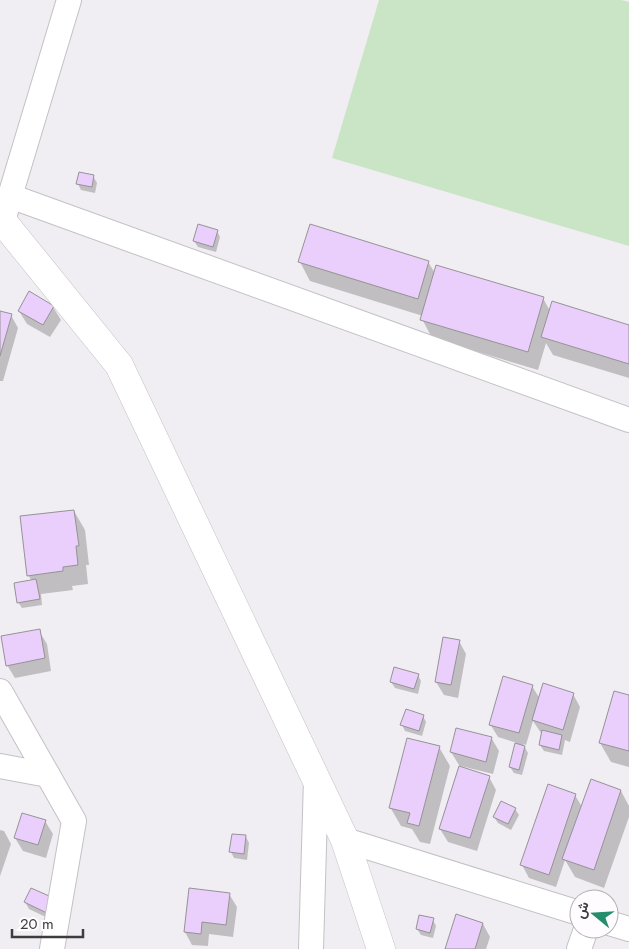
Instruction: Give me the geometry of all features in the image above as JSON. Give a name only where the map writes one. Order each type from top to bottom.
[{"type":"highway","points":[[3,216],[119,365],[345,840],[381,949]]},
{"type":"street","points":[[69,0],[3,216],[629,420]]},
{"type":"street","points":[[0,691],[74,821],[52,949]]},
{"type":"street","points":[[0,766],[48,775]]},
{"type":"street","points":[[311,949],[316,779]]},
{"type":"street","points":[[345,840],[569,910]]},
{"type":"green space","points":[[379,0],[621,0],[629,2],[629,246],[332,158]]},
{"type":"building","points":[[79,172],[94,175],[92,187],[76,184]]},
{"type":"building","points":[[198,224],[218,230],[213,247],[193,241]]},
{"type":"building","points":[[310,224],[429,261],[418,299],[298,262]]},
{"type":"building","points":[[436,265],[544,297],[528,352],[420,320]]},
{"type":"building","points":[[29,291],[54,306],[43,325],[18,311]]},
{"type":"building","points":[[552,301],[629,325],[629,364],[541,337]]},
{"type":"building","points":[[0,311],[12,314],[0,356]]},
{"type":"building","points":[[74,510],[79,546],[76,546],[78,565],[63,567],[63,571],[27,576],[20,516]]},
{"type":"building","points":[[36,579],[40,599],[17,603],[14,583]]},
{"type":"building","points":[[40,629],[45,658],[6,666],[1,636]]},
{"type":"building","points":[[443,637],[460,640],[451,685],[435,682]]},
{"type":"building","points":[[394,667],[419,674],[414,689],[390,682]]},
{"type":"building","points":[[503,676],[533,685],[519,733],[489,725]]},
{"type":"building","points":[[543,683],[574,693],[563,730],[532,720]]},
{"type":"building","points":[[614,691],[629,695],[629,751],[599,743]]},
{"type":"building","points":[[406,709],[424,715],[419,731],[400,725]]},
{"type":"building","points":[[456,728],[492,737],[486,762],[450,752]]},
{"type":"building","points":[[542,730],[562,735],[559,750],[539,745]]},
{"type":"building","points":[[407,738],[440,746],[419,826],[407,823],[410,813],[389,808]]},
{"type":"building","points":[[515,743],[525,746],[519,770],[509,767]]},
{"type":"building","points":[[459,766],[490,776],[470,838],[439,829]]},
{"type":"building","points":[[591,779],[621,790],[594,870],[562,859]]},
{"type":"building","points":[[548,784],[576,794],[549,875],[520,865]]},
{"type":"building","points":[[501,801],[516,808],[508,824],[493,817]]},
{"type":"building","points":[[22,813],[46,820],[38,845],[14,838]]},
{"type":"building","points":[[232,834],[246,835],[244,854],[229,852]]},
{"type":"building","points":[[31,888],[56,899],[49,914],[24,902]]},
{"type":"building","points":[[189,888],[230,893],[226,925],[202,922],[201,934],[184,932]]},
{"type":"building","points":[[456,914],[483,923],[475,949],[445,949]]},
{"type":"building","points":[[419,915],[434,918],[430,933],[416,929]]}]
